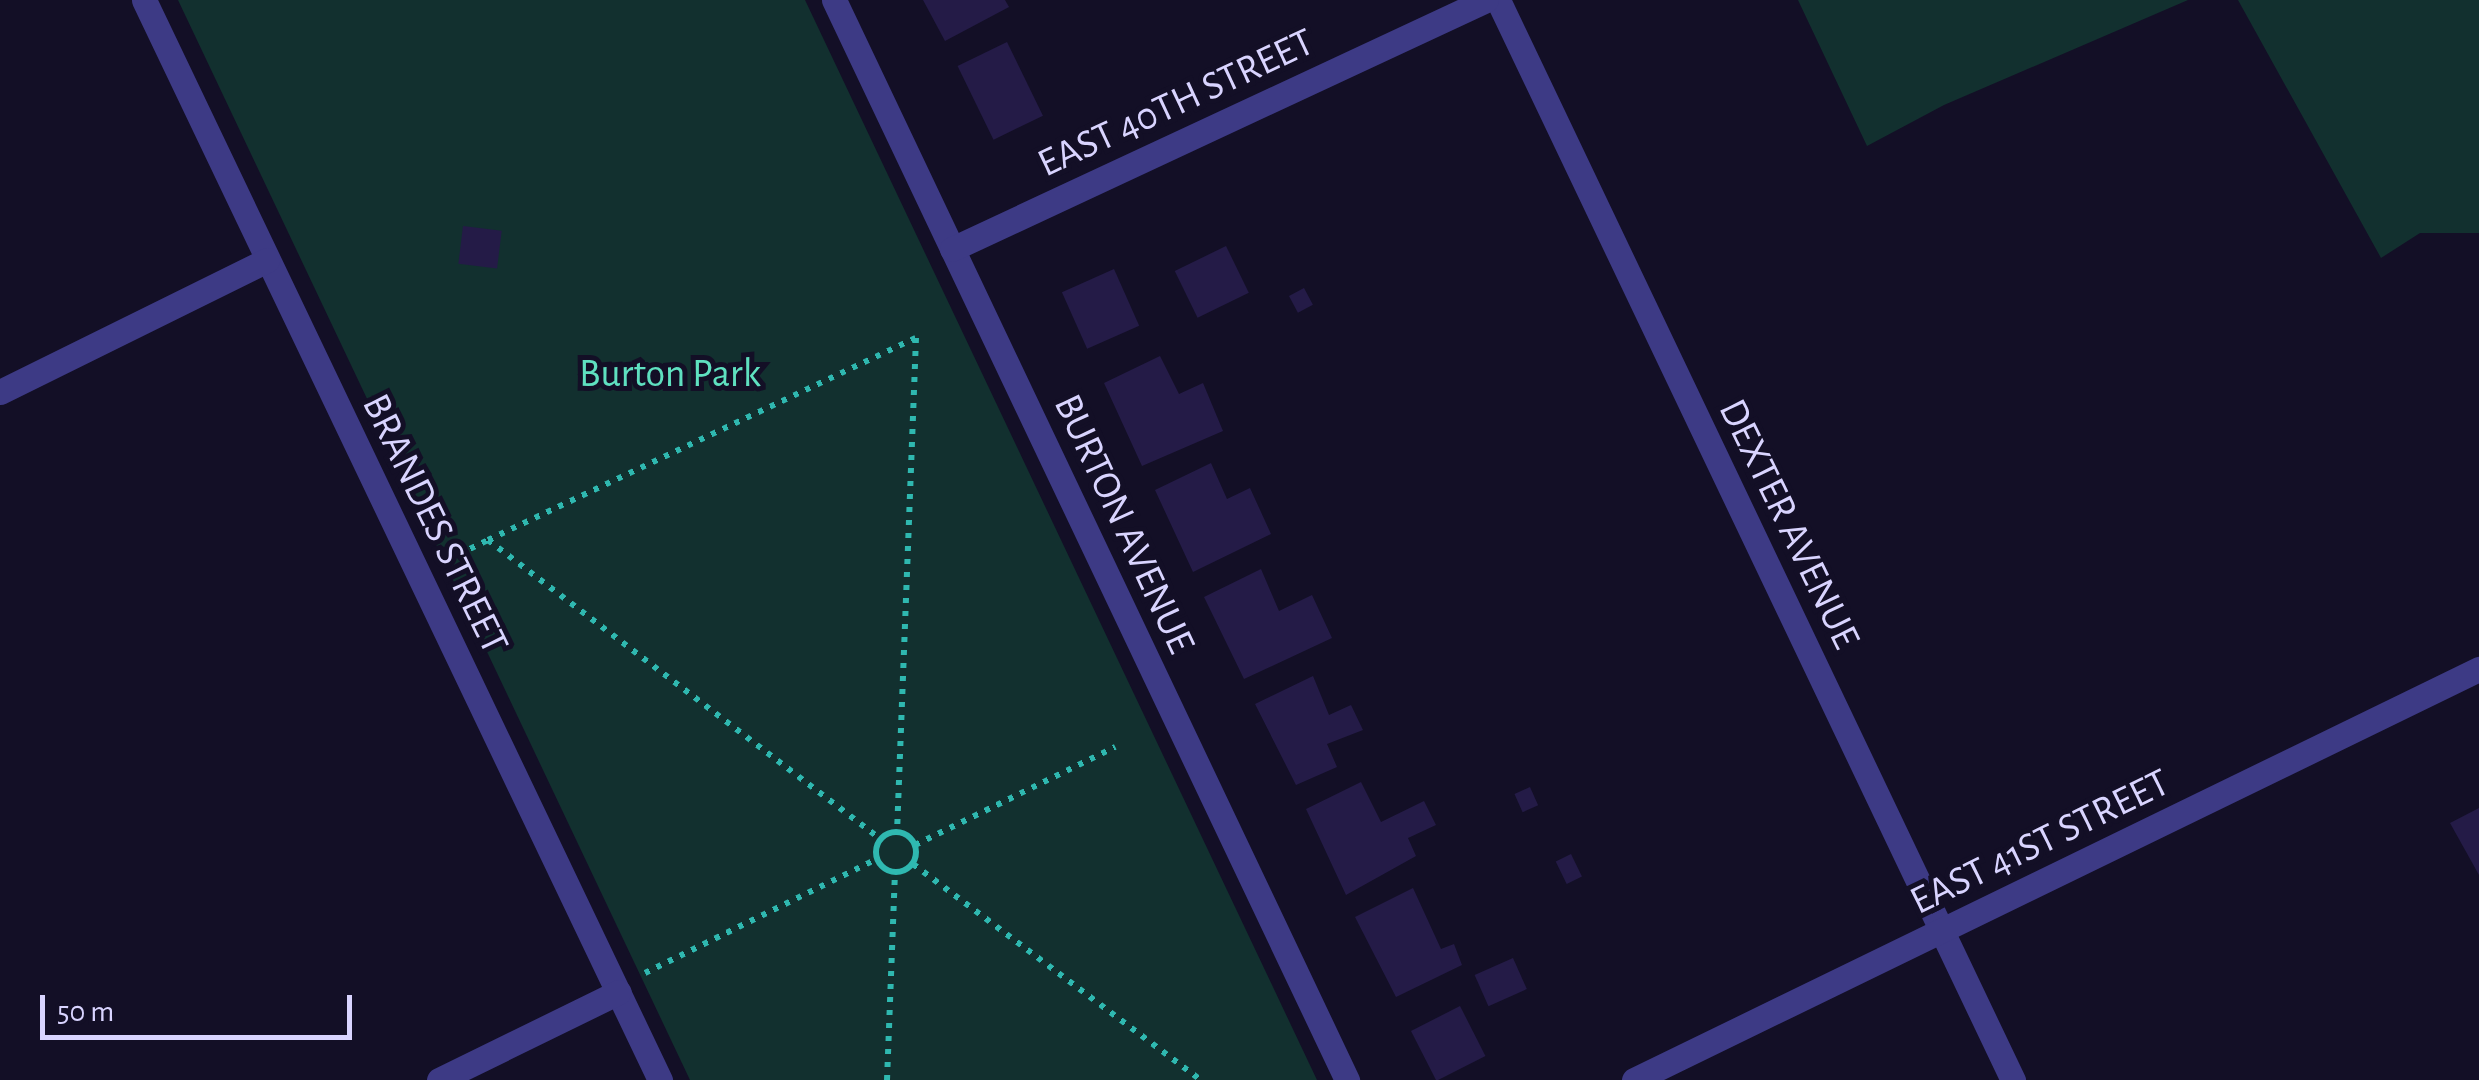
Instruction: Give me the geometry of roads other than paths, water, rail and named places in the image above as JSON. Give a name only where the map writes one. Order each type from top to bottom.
[{"type":"street","name":"BRANDES STREET","points":[[144,0],[660,1080]]},
{"type":"street","name":"BURTON AVENUE","points":[[834,0],[1347,1080]]},
{"type":"street","name":"EAST 40TH STREET","points":[[952,249],[1486,0]]},
{"type":"street","name":"DEXTER AVENUE","points":[[1498,0],[2013,1080]]},
{"type":"street","points":[[0,392],[267,260]]},
{"type":"street","name":"EAST 41ST STREET","points":[[1634,1080],[2479,670]]},
{"type":"street","points":[[439,1080],[618,992]]},
{"type":"park label","name":"Burton Park","points":[[670,374]]}]
